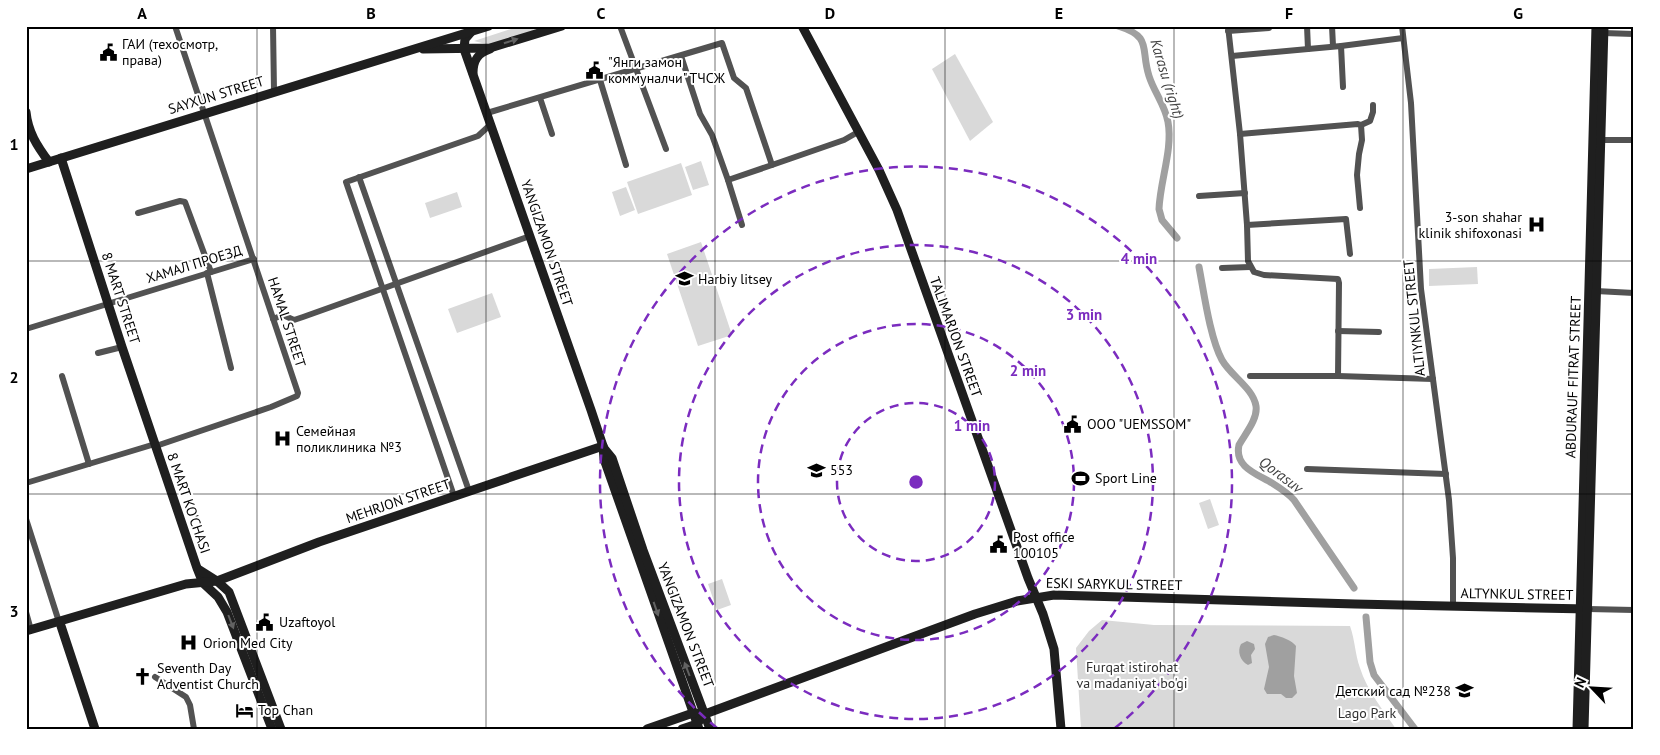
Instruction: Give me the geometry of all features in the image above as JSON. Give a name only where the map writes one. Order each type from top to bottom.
[{"type":"street","name":"HAMAL STREET","points":[[155,445],[271,407],[297,396],[298,393],[175,26]]},
{"type":"street","points":[[273,26],[274,91]]},
{"type":"street","name":"SAYXUN STREET","points":[[26,169],[490,26]]},
{"type":"street","points":[[474,78],[473,68],[475,59],[481,53],[490,48],[562,26]]},
{"type":"street","points":[[620,26],[625,44],[637,69],[666,148]]},
{"type":"street","name":"TALIMARJON STREET","points":[[802,26],[882,174],[895,204],[1035,597],[1043,614],[1054,649],[1061,729]]},
{"type":"street","points":[[1307,26],[1308,49]]},
{"type":"street","points":[[1332,26],[1333,46]]},
{"type":"street","name":"ALTIYNKUL STREET","points":[[1402,26],[1411,103],[1421,289],[1446,474],[1452,558],[1453,607]]},
{"type":"street","points":[[1269,28],[1228,29],[1240,134],[1248,262],[1254,272],[1264,275],[1338,279],[1338,376]]},
{"type":"street","points":[[1600,30],[1634,34]]},
{"type":"street","name":"ABDURAUF FITRAT STREET","points":[[1584,729],[1584,609],[1600,30]]},
{"type":"street","points":[[464,48],[465,39],[471,32]]},
{"type":"street","points":[[1232,56],[1403,38]]},
{"type":"street","points":[[487,113],[722,43],[734,78],[746,88],[772,165]]},
{"type":"street","points":[[1341,46],[1343,87]]},
{"type":"street","name":"YANGIZAMON STREET","points":[[464,48],[603,446],[604,459],[698,726]]},
{"type":"street","name":"SAYXUN STREET","points":[[414,50],[490,48]]},
{"type":"street","points":[[681,56],[700,114],[712,135],[742,225]]},
{"type":"street","points":[[600,80],[626,165]]},
{"type":"street","points":[[540,98],[552,134]]},
{"type":"street","points":[[1240,134],[1361,125],[1370,121],[1373,105]]},
{"type":"street","points":[[26,112],[30,134],[49,162]]},
{"type":"street","points":[[454,496],[346,182],[478,136],[491,124]]},
{"type":"street","points":[[1360,208],[1357,175],[1358,154],[1362,140],[1361,125]]},
{"type":"street","points":[[728,180],[844,140],[858,132]]},
{"type":"street","points":[[1597,140],[1634,140]]},
{"type":"street","name":"8 MART STREET","points":[[61,158],[155,445]]},
{"type":"street","points":[[359,178],[469,491]]},
{"type":"street","points":[[1199,196],[1245,193]]},
{"type":"street","points":[[138,213],[180,201],[185,202],[209,273],[231,368]]},
{"type":"street","points":[[1247,225],[1346,219],[1350,254]]},
{"type":"street","points":[[273,319],[284,315],[294,320],[530,236]]},
{"type":"street","name":"ХАМАЛ ПРОЕЗД","points":[[26,329],[254,259]]},
{"type":"street","points":[[1222,268],[1250,267]]},
{"type":"street","points":[[1592,291],[1634,293]]},
{"type":"street","points":[[1338,331],[1379,332]]},
{"type":"street","points":[[98,353],[122,347]]},
{"type":"street","points":[[62,376],[89,464]]},
{"type":"street","points":[[1250,376],[1433,379]]},
{"type":"street","points":[[26,483],[155,445]]},
{"type":"street","name":"8 MART KO'CHASI","points":[[155,445],[203,583],[218,597],[227,612],[272,729]]},
{"type":"street","name":"YANGIZAMON STREET","points":[[603,446],[612,458],[643,550],[710,729]]},
{"type":"street","name":"MEHRJON STREET","points":[[60,623],[186,584],[217,581],[319,542],[603,446]]},
{"type":"street","points":[[1307,469],[1446,474]]},
{"type":"street","points":[[26,519],[95,729]]},
{"type":"street","points":[[186,584],[194,578],[197,568]]},
{"type":"street","name":"8 MART KO'CHASI","points":[[197,568],[217,581],[229,592],[281,729]]},
{"type":"street","points":[[229,592],[227,582],[235,575]]},
{"type":"street","name":"MEHRJON STREET","points":[[28,632],[193,588],[203,583]]},
{"type":"street","name":"ESKI SARYKUL STREET","points":[[647,729],[692,713],[705,714],[994,608],[1054,594],[1453,607]]},
{"type":"street","name":"ALTYNKUL STREET","points":[[1453,607],[1584,609]]},
{"type":"street","points":[[1584,609],[1634,610]]},
{"type":"street","name":"ABDURAUF FITRAT STREET","points":[[1577,729],[1584,609]]},
{"type":"street","points":[[26,612],[28,632]]},
{"type":"street","points":[[155,677],[186,696],[190,705],[194,729]]},
{"type":"street","points":[[682,729],[698,726],[705,714]]},
{"type":"green space","points":[[520,26],[549,26],[490,45],[474,41]]},
{"type":"green space","points":[[955,54],[993,122],[970,141],[932,69]]},
{"type":"green space","points":[[701,161],[709,185],[693,190],[685,167]]},
{"type":"green space","points":[[681,163],[692,195],[638,214],[627,182]]},
{"type":"green space","points":[[626,187],[635,210],[620,216],[612,192]]},
{"type":"green space","points":[[457,192],[462,207],[430,218],[425,203]]},
{"type":"green space","points":[[701,242],[732,335],[698,346],[667,254]]},
{"type":"green space","points":[[1477,267],[1478,284],[1429,286],[1429,269]]},
{"type":"green space","points":[[492,293],[501,317],[457,333],[448,309]]},
{"type":"green space","points":[[1210,499],[1219,525],[1208,529],[1199,503]]},
{"type":"green space","points":[[722,579],[731,605],[717,610],[708,584]]},
{"type":"green space","name":"Furqat istirohat va madaniyat bo'gi","points":[[1102,620],[1154,625],[1350,626],[1358,663],[1363,676],[1376,700],[1396,729],[1081,729],[1076,648],[1089,631]]},
{"type":"shaded area","points":[[1274,635],[1296,646],[1294,676],[1297,693],[1292,698],[1286,698],[1281,694],[1267,694],[1264,689],[1269,667],[1265,644],[1268,637]]},
{"type":"shaded area","points":[[1247,641],[1254,644],[1255,649],[1251,655],[1252,663],[1248,665],[1243,661],[1239,653],[1241,644]]},
{"type":"waterway","name":"Karasu (right)","points":[[1118,26],[1129,30],[1141,39],[1149,76],[1167,116],[1169,143],[1159,209],[1162,220],[1177,238]]},
{"type":"waterway","name":"Qorasuv","points":[[1199,267],[1208,315],[1218,351],[1226,366],[1251,393],[1256,406],[1253,421],[1239,445],[1238,453],[1240,459],[1248,469],[1281,489],[1294,500],[1354,588]]},
{"type":"waterway","name":"Karasu (right)","points":[[1366,617],[1370,662],[1374,675],[1415,729]]},
{"type":"place","name":"ГАИ (техосмотр, права)","points":[[108,52]]},
{"type":"place","name":"\"Янги замон коммуналчи\" ТЧСЖ","points":[[594,70]]},
{"type":"place","name":"3-son shahar klinik shifoxonasi","points":[[1536,225]]},
{"type":"place","name":"Harbiy litsey","points":[[684,279]]},
{"type":"place","name":"ООО \"UEMSSOM\"","points":[[1073,424]]},
{"type":"place","name":"Семейная поликлиника №3","points":[[282,439]]},
{"type":"place","name":"553","points":[[816,470]]},
{"type":"place","name":"Sport Line","points":[[1081,478]]},
{"type":"place","name":"Post office 100105","points":[[999,545]]},
{"type":"place","name":"Uzaftoyol","points":[[265,622]]},
{"type":"place","name":"Orion Med City","points":[[189,643]]},
{"type":"place","name":"Seventh Day Adventist Church","points":[[143,676]]},
{"type":"place","name":"Детский сад №238","points":[[1465,691]]},
{"type":"place","name":"Top Chan","points":[[244,710]]},
{"type":"park label","name":"Lago Park","points":[[1367,713]]}]
